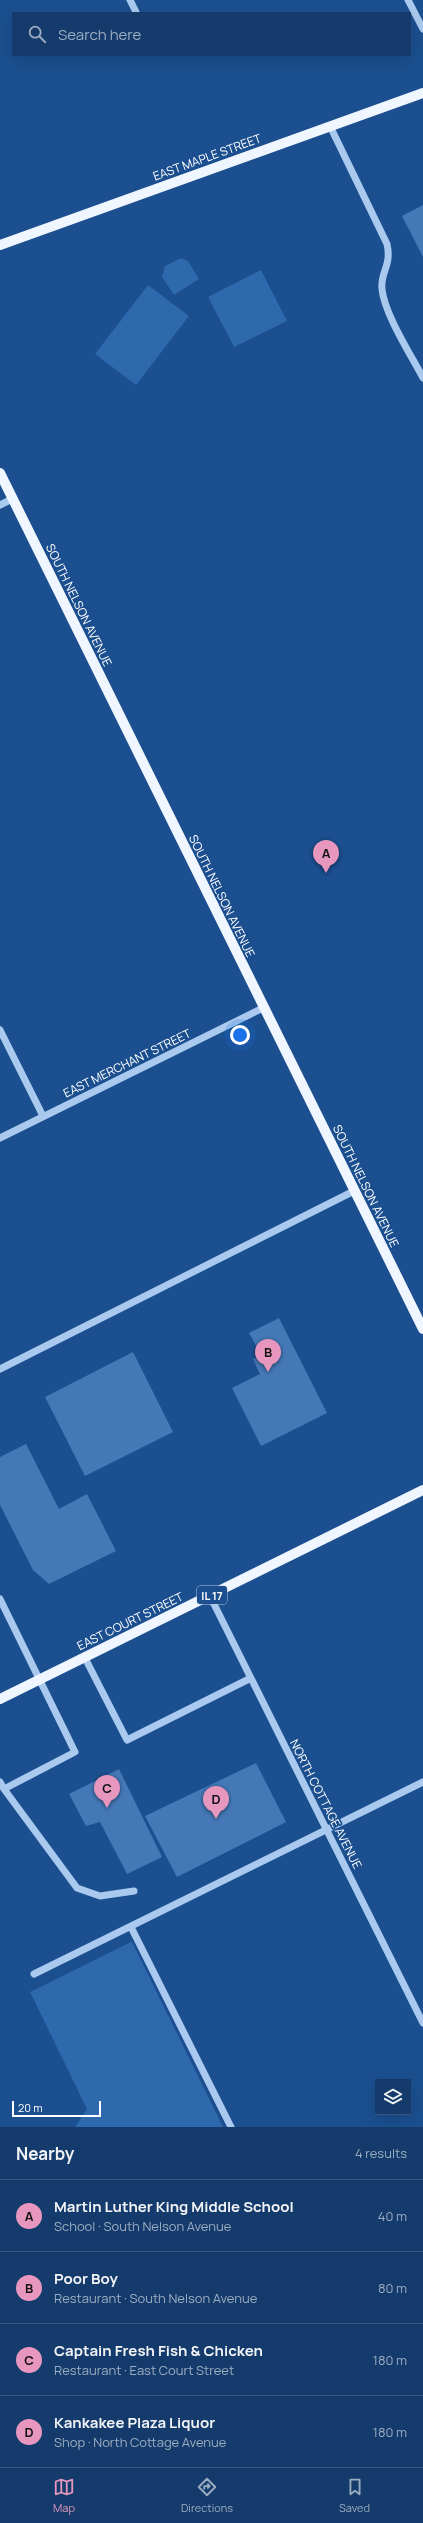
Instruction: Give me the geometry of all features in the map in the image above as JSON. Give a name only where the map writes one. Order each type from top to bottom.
[{"type":"main road","name":"EAST MAPLE STREET","points":[[0,245],[423,93]]},
{"type":"main road","name":"SOUTH NELSON AVENUE","points":[[0,473],[263,1008],[423,1328]]},
{"type":"main road","name":"EAST COURT STREET","points":[[0,1700],[423,1490]]},
{"type":"street","points":[[130,0],[136,12]]},
{"type":"street","points":[[408,0],[423,29]]},
{"type":"street","points":[[330,126],[387,244],[390,257],[382,287],[385,302],[423,378]]},
{"type":"street","points":[[0,505],[12,500]]},
{"type":"street","name":"EAST MERCHANT STREET","points":[[0,1138],[263,1008]]},
{"type":"street","points":[[0,1030],[43,1116]]},
{"type":"street","points":[[0,1369],[354,1191]]},
{"type":"street","name":"NORTH COTTAGE AVENUE","points":[[210,1596],[423,2023]]},
{"type":"street","points":[[0,1599],[76,1752],[4,1789]]},
{"type":"street","points":[[85,1658],[127,1740],[251,1678]]},
{"type":"street","points":[[0,1782],[77,1888],[100,1896],[134,1891]]},
{"type":"street","points":[[34,1974],[423,1782]]},
{"type":"street","points":[[131,1927],[231,2127]]},
{"type":"shaded area","points":[[181,258],[188,261],[199,279],[174,295],[162,277],[165,266]]},
{"type":"shaded area","points":[[261,270],[287,321],[234,347],[208,297]]},
{"type":"shaded area","points":[[148,285],[189,316],[136,385],[95,354]]},
{"type":"shaded area","points":[[131,1942],[223,2127],[75,2127],[87,2109],[30,1992]]},
{"type":"building","points":[[423,205],[423,257],[402,216]]},
{"type":"building","points":[[279,1318],[327,1413],[261,1446],[232,1388],[260,1374],[253,1359],[261,1355],[249,1333]]},
{"type":"building","points":[[133,1352],[173,1432],[85,1476],[45,1397]]},
{"type":"building","points":[[26,1444],[59,1509],[87,1494],[116,1551],[49,1584],[33,1570],[0,1505],[0,1457]]},
{"type":"building","points":[[256,1763],[286,1822],[177,1877],[145,1816]]},
{"type":"building","points":[[119,1769],[162,1857],[127,1874],[100,1822],[86,1826],[69,1794]]},
{"type":"place","name":"Martin Luther King Middle School","points":[[326,873]]},
{"type":"place","name":"Poor Boy","points":[[268,1372]]},
{"type":"place","name":"Captain Fresh Fish & Chicken","points":[[107,1808]]},
{"type":"place","name":"Kankakee Plaza Liquor","points":[[216,1819]]}]
